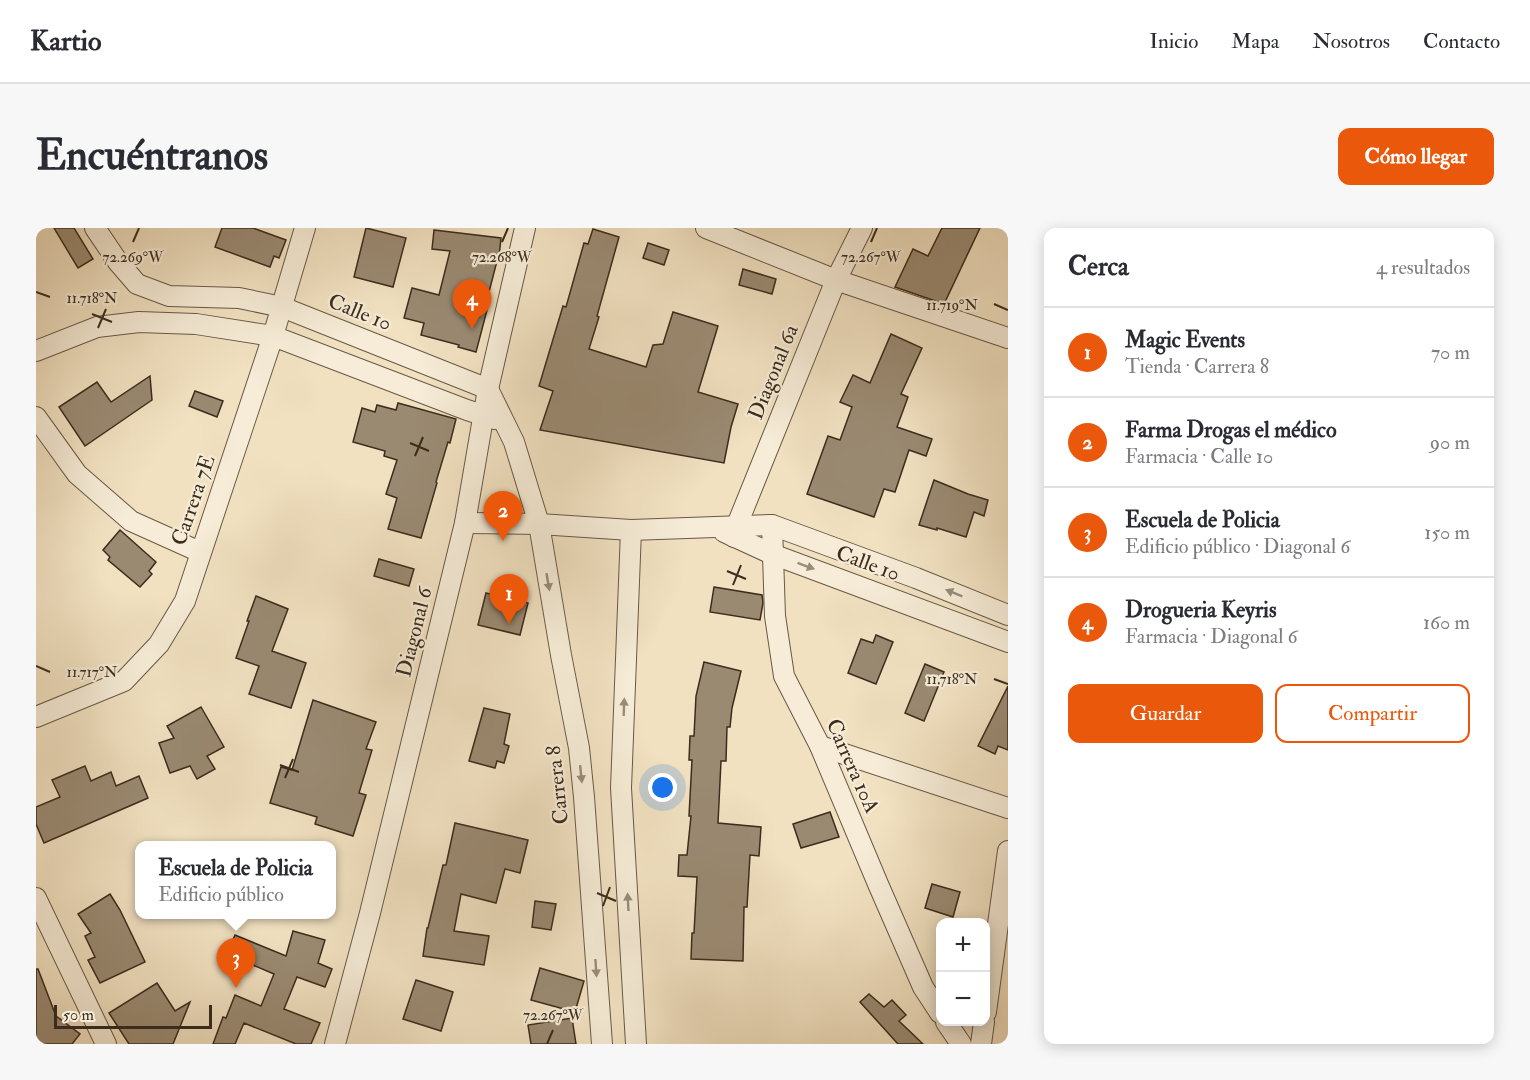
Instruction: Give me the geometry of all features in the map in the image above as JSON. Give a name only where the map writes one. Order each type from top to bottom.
[{"type":"street","name":"Calle 10","points":[[95,228],[118,262],[137,284],[169,296],[239,298],[282,307],[488,389]]},
{"type":"street","name":"Carrera 7E","points":[[36,717],[124,681],[159,644],[184,601],[273,336],[305,228]]},
{"type":"street","name":"Diagonal 6","points":[[335,1044],[370,913],[465,522],[488,389],[525,228]]},
{"type":"street","points":[[706,228],[836,280],[1008,338]]},
{"type":"street","name":"Diagonal 6a","points":[[736,532],[836,280],[862,228]]},
{"type":"street","points":[[36,351],[97,327],[139,322],[196,324],[273,336],[483,416],[504,421]]},
{"type":"street","points":[[488,389],[514,442],[539,524]]},
{"type":"street","points":[[36,417],[77,474],[131,521],[200,552]]},
{"type":"street","name":"Calle 10","points":[[465,522],[631,530],[713,528],[736,532],[772,525],[1008,615]]},
{"type":"street","name":"Carrera 8","points":[[539,524],[579,748],[602,1044]]},
{"type":"street","name":"Carrera 10A","points":[[772,525],[775,616],[784,676],[820,746],[923,987],[936,1007]]},
{"type":"street","points":[[631,530],[621,788],[636,1044]]},
{"type":"street","name":"Calle 10","points":[[736,532],[772,554],[1008,642]]},
{"type":"street","points":[[820,746],[1008,808]]},
{"type":"street","points":[[990,983],[1008,851]]},
{"type":"street","points":[[36,898],[106,1044]]},
{"type":"street","points":[[949,1026],[961,1044]]},
{"type":"street","points":[[981,1044],[983,1026]]},
{"type":"building","points":[[54,228],[74,228],[93,259],[78,268]]},
{"type":"building","points":[[222,228],[253,228],[286,240],[279,258],[274,256],[270,267],[215,247]]},
{"type":"building","points":[[366,228],[406,238],[393,287],[354,277]]},
{"type":"building","points":[[942,228],[980,228],[944,304],[895,287],[913,249],[928,256]]},
{"type":"building","points":[[593,229],[619,237],[589,349],[646,367],[653,345],[663,344],[673,312],[718,326],[698,392],[738,404],[724,463],[540,430],[553,391],[539,386],[563,306],[566,307],[584,243],[588,244]]},
{"type":"building","points":[[434,230],[501,238],[499,257],[476,352],[421,335],[424,323],[404,318],[412,288],[439,295],[450,251],[432,249]]},
{"type":"building","points":[[648,243],[669,250],[664,265],[643,258]]},
{"type":"building","points":[[743,269],[776,279],[772,294],[739,285]]},
{"type":"building","points":[[891,334],[922,348],[901,394],[908,397],[897,427],[932,439],[926,456],[909,450],[895,492],[884,489],[874,517],[807,494],[828,436],[840,440],[852,407],[840,402],[853,375],[870,383]]},
{"type":"building","points":[[150,376],[152,400],[85,446],[59,407],[97,382],[111,402]]},
{"type":"building","points":[[195,391],[223,401],[217,417],[189,406]]},
{"type":"building","points":[[398,403],[456,419],[421,538],[388,529],[397,498],[386,494],[397,460],[384,456],[385,451],[353,442],[362,408],[375,412],[377,405],[396,410]]},
{"type":"building","points":[[934,480],[988,500],[984,516],[974,512],[966,537],[919,525]]},
{"type":"building","points":[[120,530],[156,562],[149,571],[152,574],[140,587],[108,560],[110,557],[103,550]]},
{"type":"building","points":[[379,559],[414,569],[409,586],[374,576]]},
{"type":"building","points":[[714,587],[762,595],[760,620],[710,612]]},
{"type":"building","points":[[486,593],[528,603],[520,635],[478,625]]},
{"type":"building","points":[[256,596],[288,609],[272,651],[306,663],[291,708],[249,694],[259,666],[236,658]]},
{"type":"building","points":[[876,635],[893,642],[876,684],[848,673],[861,639],[873,643]]},
{"type":"building","points":[[704,662],[741,671],[730,727],[727,727],[726,761],[721,761],[718,823],[761,827],[759,856],[750,855],[747,907],[744,907],[743,961],[691,959],[697,877],[678,876],[679,855],[687,855],[691,816],[689,816],[692,760],[689,760],[690,736],[694,736],[696,696]]},
{"type":"building","points":[[925,664],[944,672],[924,721],[905,713]]},
{"type":"building","points":[[1008,686],[1008,750],[998,746],[995,754],[978,746]]},
{"type":"building","points":[[313,700],[376,722],[366,749],[372,750],[359,793],[366,795],[353,836],[315,824],[317,817],[270,803],[281,767],[292,770]]},
{"type":"building","points":[[201,707],[224,747],[207,756],[215,769],[197,779],[190,766],[170,773],[159,743],[174,738],[167,726]]},
{"type":"building","points":[[484,708],[510,714],[504,744],[509,746],[504,763],[497,761],[495,768],[469,761]]},
{"type":"building","points":[[85,766],[91,781],[111,772],[116,786],[139,776],[148,798],[44,843],[36,824],[36,807],[60,797],[52,780]]},
{"type":"building","points":[[830,812],[839,837],[801,848],[793,824]]},
{"type":"building","points":[[455,823],[528,840],[520,873],[505,869],[496,903],[461,894],[454,931],[489,936],[484,965],[423,956],[427,928],[443,865],[446,865]]},
{"type":"building","points":[[932,884],[960,892],[953,917],[925,908]]},
{"type":"building","points":[[110,894],[145,962],[100,983],[88,960],[95,957],[85,936],[91,933],[78,914]]},
{"type":"building","points":[[535,901],[556,904],[551,930],[532,927]]},
{"type":"building","points":[[293,931],[325,940],[318,963],[332,969],[325,987],[297,977],[284,1009],[320,1023],[311,1044],[296,1044],[244,1023],[235,1044],[213,1044],[223,1017],[226,1018],[235,995],[261,1006],[274,974],[227,954],[235,935],[286,956]]},
{"type":"building","points":[[540,968],[584,981],[575,1012],[531,1000]]},
{"type":"building","points":[[36,969],[38,969],[56,1016],[80,1034],[72,1044],[36,1044]]},
{"type":"building","points":[[416,980],[453,992],[441,1031],[403,1019]]},
{"type":"building","points":[[157,983],[175,1011],[190,1002],[173,1044],[129,1044],[109,1013]]},
{"type":"building","points":[[869,994],[884,1007],[892,1000],[906,1015],[899,1021],[923,1044],[898,1044],[860,1002]]},
{"type":"building","points":[[572,1018],[576,1044],[531,1044],[528,1025]]},
{"type":"place","name":"Drogueria Keyris","points":[[472,329]]},
{"type":"place","name":"Farma Drogas el médico","points":[[503,541]]},
{"type":"place","name":"Magic Events","points":[[509,624]]},
{"type":"place","name":"Escuela de Policia","points":[[236,988]]}]
